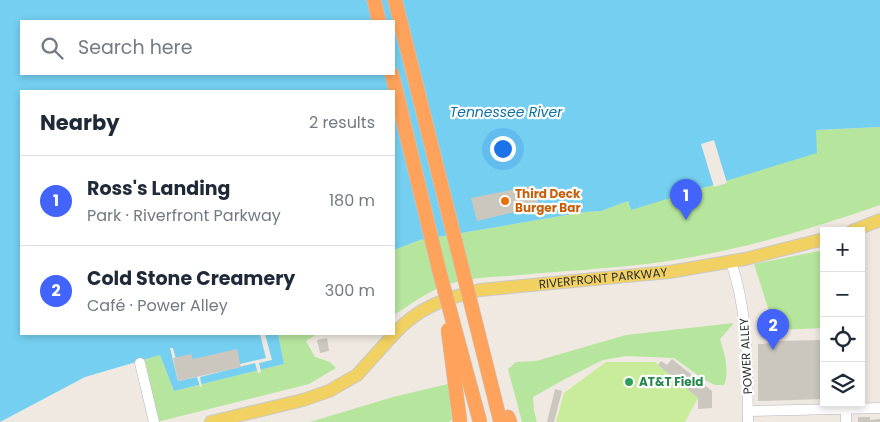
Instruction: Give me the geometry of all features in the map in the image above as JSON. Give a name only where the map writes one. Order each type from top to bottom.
[{"type":"highway","points":[[374,0],[379,20]]},
{"type":"highway","points":[[395,0],[461,264],[505,420]]},
{"type":"highway","points":[[392,75],[439,270],[480,422]]},
{"type":"highway","points":[[439,270],[460,422]]},
{"type":"main road","points":[[862,227],[880,220]]},
{"type":"main road","name":"RIVERFRONT PARKWAY","points":[[395,333],[410,318],[428,306],[449,297],[480,290],[621,278],[731,262],[820,240]]},
{"type":"main road","name":"RIVERFRONT PARKWAY","points":[[211,422],[303,400],[329,391],[358,375],[393,335]]},
{"type":"street","name":"POWER ALLEY","points":[[731,262],[746,326],[748,422]]},
{"type":"street","points":[[140,363],[154,422]]},
{"type":"street","points":[[748,411],[826,407]]},
{"type":"street","points":[[846,407],[846,422]]},
{"type":"street","points":[[863,407],[880,408]]},
{"type":"green space","points":[[880,127],[880,205],[764,241],[676,260],[455,282],[419,298],[395,314],[395,250],[420,240],[584,212],[601,211],[628,201],[631,210],[816,130]]},
{"type":"green space","points":[[820,251],[820,328],[775,330],[754,264]]},
{"type":"green space","points":[[734,323],[720,339],[725,356],[726,380],[724,385],[715,385],[705,380],[674,358],[626,356],[603,360],[533,397],[537,422],[522,422],[508,369],[516,362],[536,361],[626,335]]},
{"type":"green space","points":[[278,335],[315,335],[306,341],[315,357],[330,362],[336,368],[309,384],[157,422],[143,360],[160,355],[174,391],[284,364]]},
{"type":"green space","name":"AT&T Field","points":[[606,362],[655,362],[698,398],[685,422],[556,422],[564,393]]},
{"type":"green space","points":[[448,384],[452,420],[448,422],[310,422],[393,397]]},
{"type":"water","name":"Tennessee River","points":[[0,0],[880,0],[880,127],[816,130],[817,153],[631,210],[628,201],[601,211],[584,212],[420,240],[395,250],[395,90],[20,90],[20,335],[278,335],[284,364],[174,391],[160,355],[85,377],[0,422]]},
{"type":"pier","points":[[714,140],[727,183],[714,187],[701,144]]},
{"type":"pier","points":[[260,335],[265,335],[272,360],[259,363],[261,372],[258,373],[255,363],[200,377],[202,387],[200,387],[197,377],[178,381],[170,348],[173,348],[181,378],[266,358]]},
{"type":"building","name":"Third Deck Burger Bar","points":[[531,186],[538,191],[537,205],[477,221],[471,198]]},
{"type":"building","points":[[327,338],[329,351],[320,353],[317,340]]},
{"type":"building","points":[[820,340],[820,399],[758,401],[758,344],[775,343],[775,341]]},
{"type":"building","points":[[237,349],[241,367],[178,381],[173,358],[191,354],[193,359]]},
{"type":"building","points":[[672,359],[712,391],[712,408],[698,409],[698,398],[658,365],[661,361],[667,365]]},
{"type":"building","points":[[555,389],[562,391],[554,422],[547,422]]},
{"type":"building","points":[[858,417],[870,417],[870,420],[880,419],[880,422],[858,422]]},
{"type":"place","name":"Third Deck Burger Bar","points":[[505,201]]},
{"type":"place","name":"Ross's Landing","points":[[686,220]]},
{"type":"place","name":"Cold Stone Creamery","points":[[773,350]]},
{"type":"place","name":"AT&T Field","points":[[629,382]]}]
